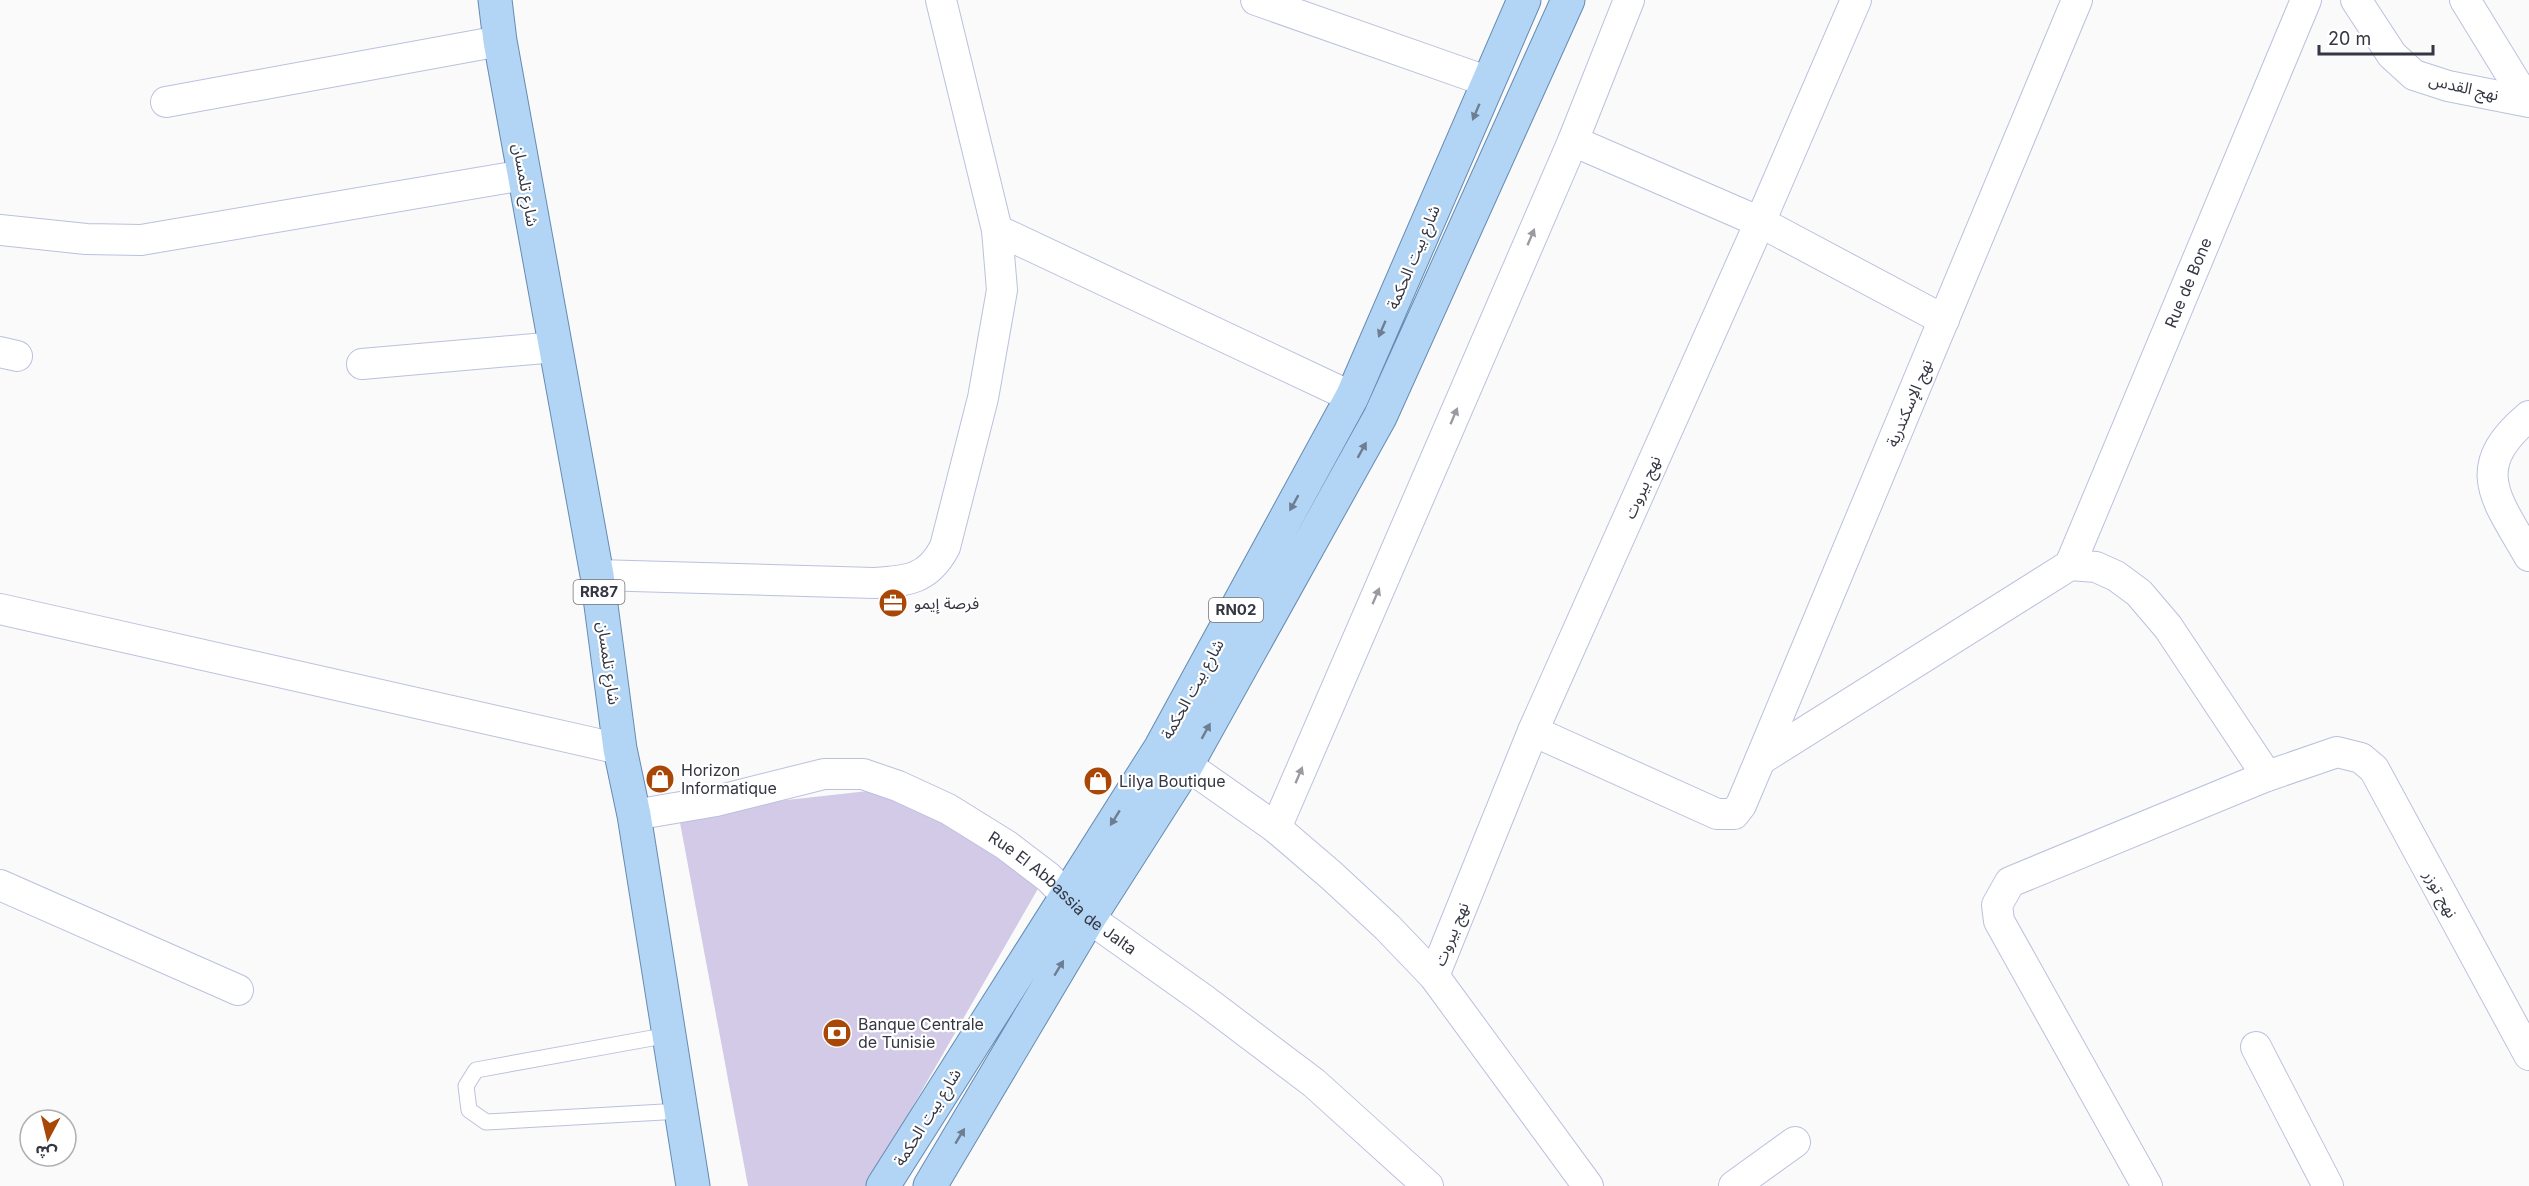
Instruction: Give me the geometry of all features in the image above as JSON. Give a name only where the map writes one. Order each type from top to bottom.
[{"type":"main road","name":"شارع تلمسان","points":[[495,0],[500,41],[597,575],[620,749],[634,815],[693,1186]]},
{"type":"main road","name":"شارع بيت الحكمة","points":[[883,1186],[1161,747],[1352,397],[1524,0]]},
{"type":"main road","name":"شارع بيت الحكمة","points":[[930,1186],[1089,918],[1186,766],[1380,417],[1568,0]]},
{"type":"street","points":[[597,575],[874,583],[905,581],[937,564],[945,547],[983,399],[1002,290],[997,230],[941,0]]},
{"type":"street","points":[[1256,0],[1489,81]]},
{"type":"street","points":[[1276,828],[1572,141],[1629,0]]},
{"type":"street","name":"نهج بيروت","points":[[1434,976],[1533,731],[1760,222],[1856,0]]},
{"type":"street","name":"نهج الإسكندرية","points":[[1533,731],[1717,814],[1734,814],[1741,805],[2077,0]]},
{"type":"street","name":"Rue de Bone","points":[[2070,565],[2306,0]]},
{"type":"street","name":"نهج القدس","points":[[2356,0],[2392,55],[2414,75],[2448,86],[2528,102]]},
{"type":"street","name":"نهج القدس","points":[[2465,0],[2528,102]]},
{"type":"street","points":[[165,102],[500,41]]},
{"type":"street","points":[[1572,141],[1760,222],[1944,320]]},
{"type":"street","points":[[0,230],[86,239],[141,240],[524,175]]},
{"type":"street","points":[[997,230],[1352,397]]},
{"type":"street","points":[[362,364],[556,347]]},
{"type":"street","points":[[2529,416],[2503,440],[2492,467],[2492,482],[2501,508],[2529,556]]},
{"type":"street","points":[[1760,760],[2070,565],[2096,567],[2116,576],[2139,593],[2168,627],[2267,776],[2010,882],[1996,905],[1999,921],[2147,1186]]},
{"type":"street","points":[[0,609],[620,749]]},
{"type":"street","points":[[1161,747],[1276,828],[1348,891],[1434,976],[1588,1186]]},
{"type":"street","name":"نهج توزر","points":[[2267,776],[2337,752],[2361,758],[2374,769],[2529,1055]]},
{"type":"street","name":"Rue El Abbassia de Jalta","points":[[634,815],[716,801],[824,774],[863,774],[898,786],[948,809],[1006,845],[1067,894],[1089,918],[1203,999],[1314,1083],[1428,1186]]},
{"type":"street","points":[[0,885],[238,990]]},
{"type":"street","points":[[2256,1047],[2328,1186]]},
{"type":"street","points":[[1734,1186],[1795,1142]]},
{"type":"lane","points":[[669,1035],[476,1070],[466,1086],[469,1110],[486,1122],[681,1111]]},
{"type":"building","name":"Banque Centrale de Tunisie","points":[[886,789],[1043,880],[867,1186],[748,1186],[678,812]]},
{"type":"place","name":"فرصة إيمو","points":[[893,603]]},
{"type":"place","name":"Horizon Informatique","points":[[660,779]]},
{"type":"place","name":"Lilya Boutique","points":[[1098,781]]},
{"type":"place","name":"Banque Centrale de Tunisie","points":[[837,1033]]}]
